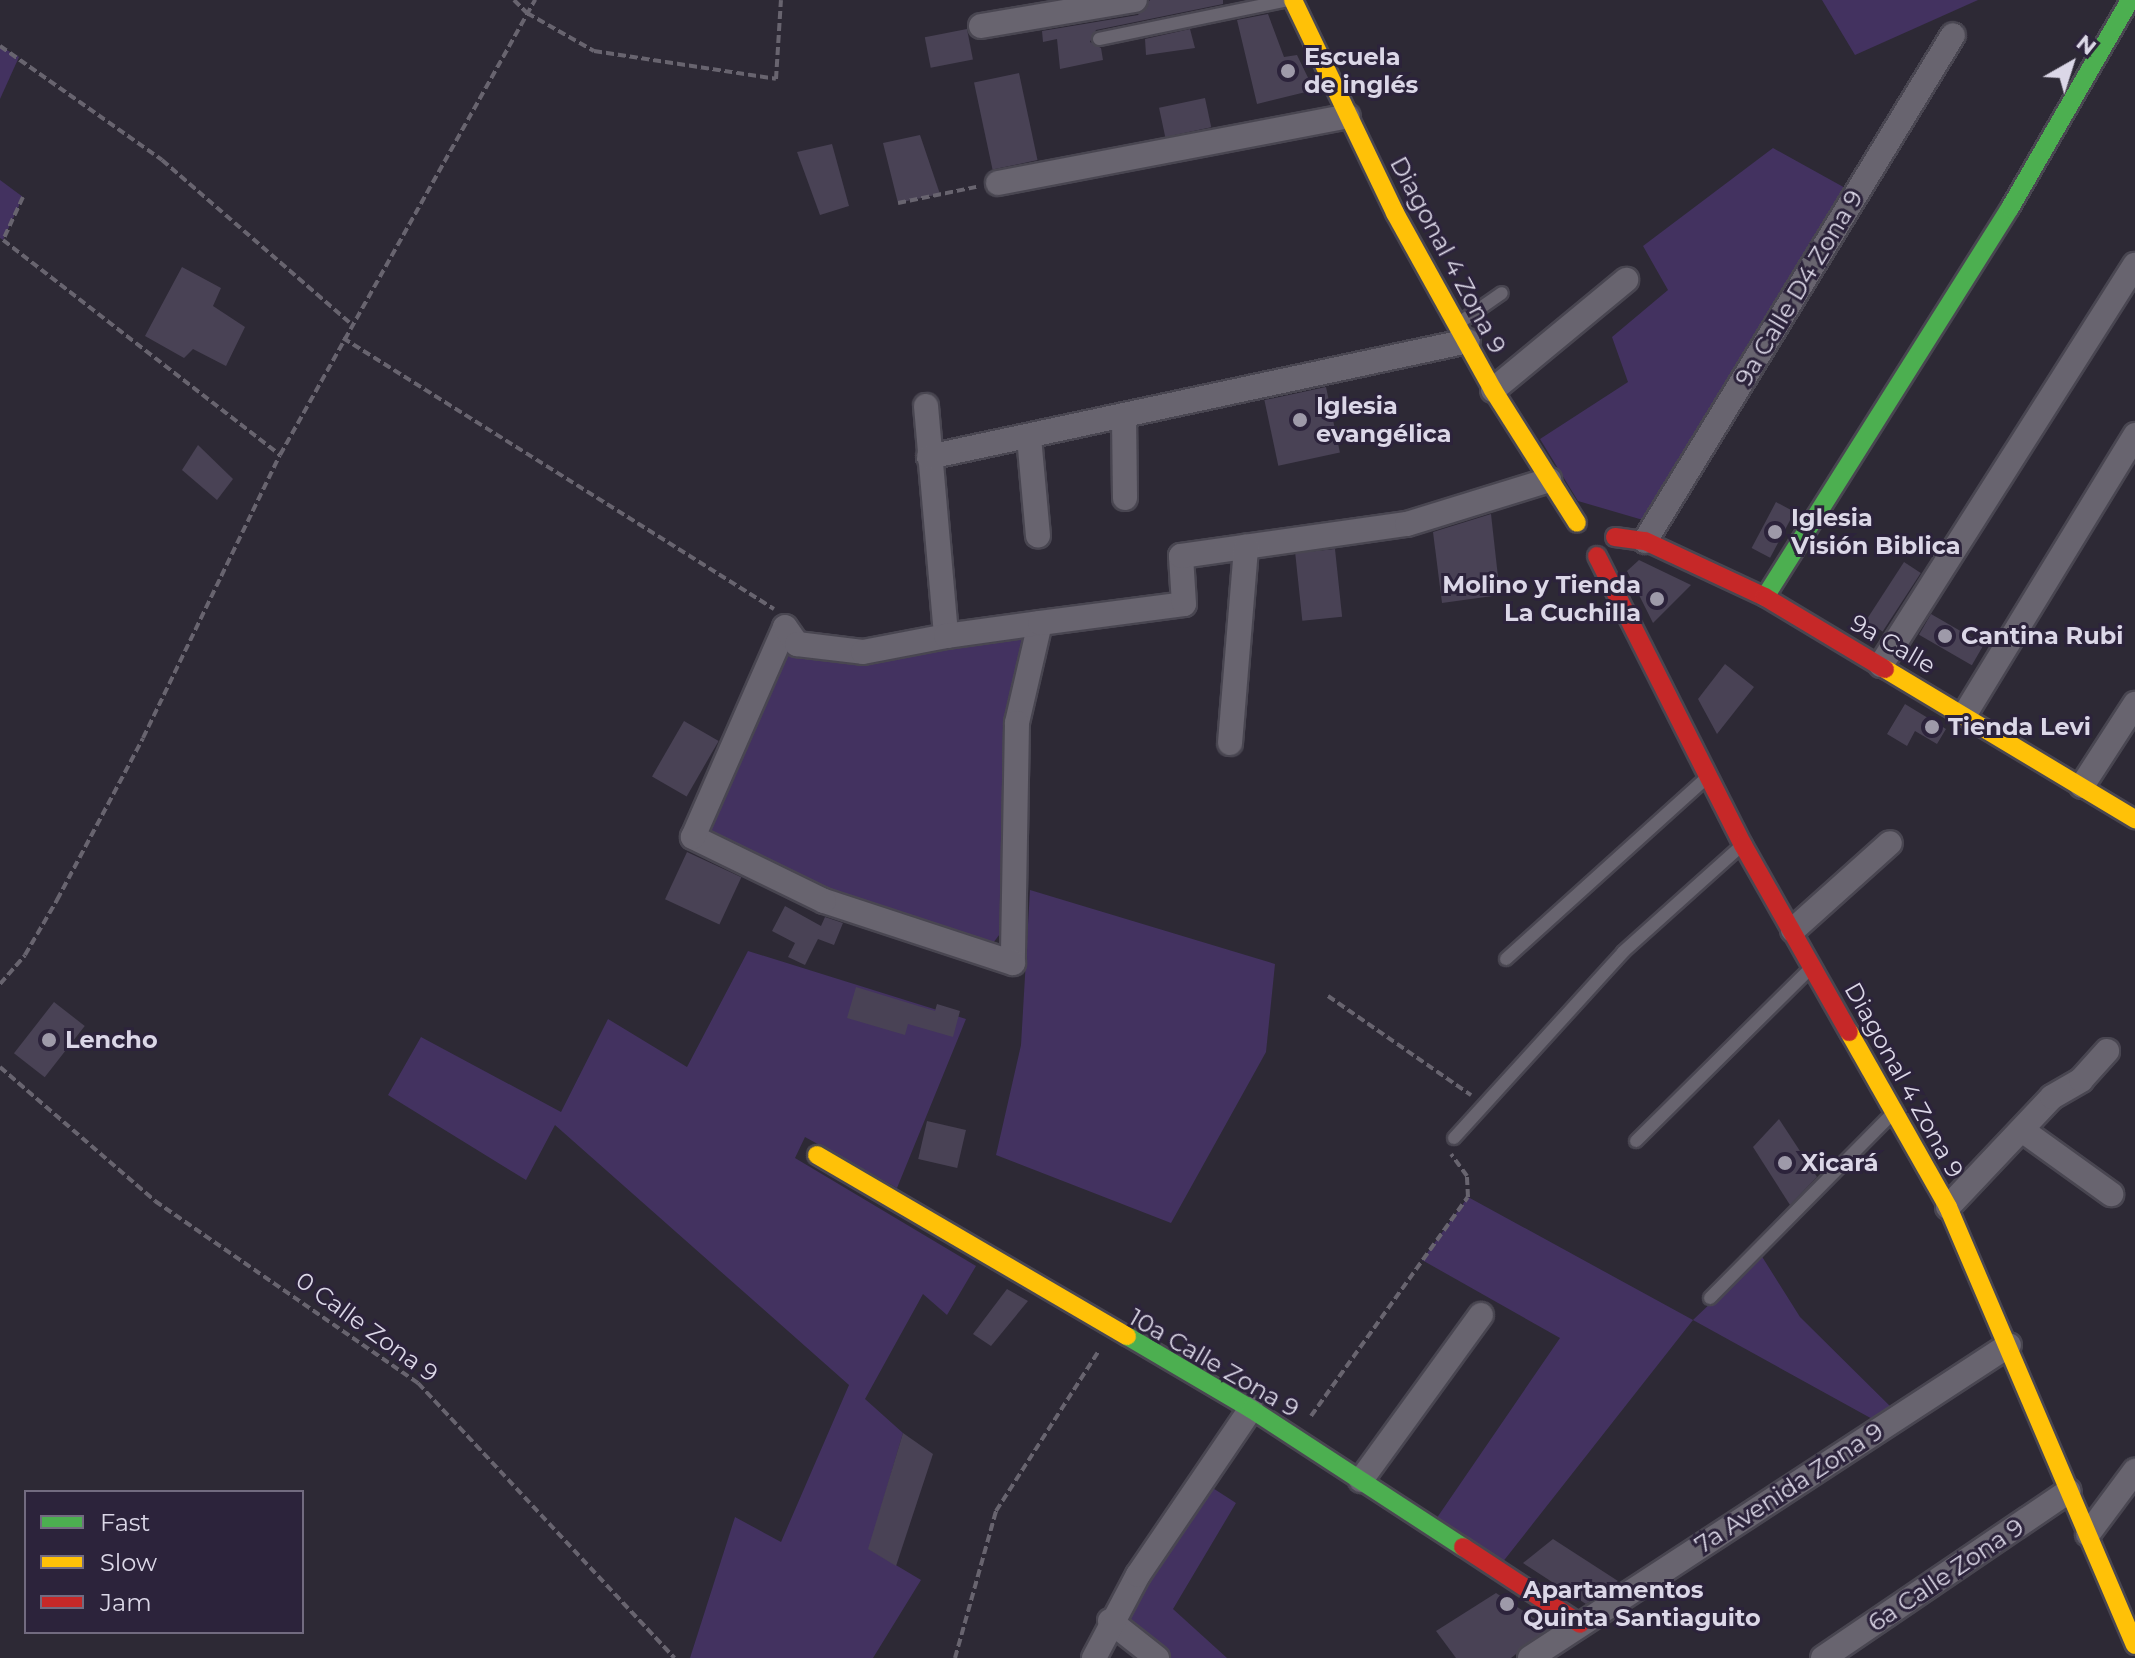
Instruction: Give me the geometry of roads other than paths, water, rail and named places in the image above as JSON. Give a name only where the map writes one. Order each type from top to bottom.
[{"type":"street","points":[[981,26],[1135,0]]},
{"type":"street","name":"Diagonal 4 Zona 9","points":[[1291,0],[1395,213],[1493,390],[1549,480],[1615,537]]},
{"type":"street","points":[[1765,597],[2010,208],[2130,0]]},
{"type":"street","name":"9a Calle D4 Zona 9","points":[[1645,541],[1953,35]]},
{"type":"street","points":[[998,183],[1348,116]]},
{"type":"street","points":[[1881,665],[2135,265]]},
{"type":"street","points":[[1493,390],[1626,280]]},
{"type":"street","points":[[929,457],[1124,416],[1463,332]]},
{"type":"street","points":[[926,406],[946,636]]},
{"type":"street","points":[[1124,416],[1125,498]]},
{"type":"street","points":[[1965,714],[2135,435]]},
{"type":"street","points":[[1029,437],[1038,536]]},
{"type":"street","points":[[1040,623],[1017,723],[1013,963],[824,901],[693,837],[785,627],[797,644],[863,652],[946,636],[1040,623],[1184,604],[1181,556],[1407,524],[1549,480]]},
{"type":"street","points":[[1593,519],[1576,546],[1597,556],[1609,549],[1615,537]]},
{"type":"street","name":"9a Calle","points":[[1615,537],[1645,541],[1765,597],[1965,714],[2135,819]]},
{"type":"street","points":[[1230,743],[1246,547]]},
{"type":"street","name":"Diagonal 4 Zona 9","points":[[1597,556],[1743,845],[1896,1110],[1948,1207],[2135,1648]]},
{"type":"street","points":[[2082,786],[2135,704]]},
{"type":"street","points":[[1793,930],[1890,843]]},
{"type":"street","points":[[1948,1207],[2022,1130],[2107,1051]]},
{"type":"street","points":[[2022,1130],[2111,1194]]},
{"type":"street","name":"10a Calle Zona 9","points":[[817,1155],[1112,1331],[1251,1409],[1580,1624]]},
{"type":"street","points":[[1361,1480],[1481,1315]]},
{"type":"street","name":"7a Avenida Zona 9","points":[[1530,1658],[2009,1345]]},
{"type":"street","points":[[1094,1658],[1110,1621],[1251,1409]]},
{"type":"street","points":[[2088,1534],[2135,1471]]},
{"type":"street","name":"6a Calle Zona 9","points":[[1823,1658],[2069,1491]]},
{"type":"street","points":[[1110,1621],[1157,1658]]},
{"type":"lane","points":[[1099,39],[1291,0]]},
{"type":"lane","points":[[1463,332],[1502,293]]},
{"type":"lane","points":[[1506,959],[1708,776]]},
{"type":"lane","points":[[1454,1138],[1623,952],[1743,845]]},
{"type":"lane","points":[[1636,1141],[1812,967]]},
{"type":"lane","points":[[1710,1298],[1896,1110]]},
{"type":"lane","points":[[2123,1658],[2135,1648]]},
{"type":"place","name":"Escuela de inglés","points":[[1288,71]]},
{"type":"place","name":"Iglesia evangélica","points":[[1300,420]]},
{"type":"place","name":"Iglesia Visión Biblica","points":[[1775,532]]},
{"type":"place","name":"Molino y Tienda La Cuchilla","points":[[1657,599]]},
{"type":"place","name":"Cantina Rubi","points":[[1945,636]]},
{"type":"place","name":"Tienda Levi","points":[[1932,727]]},
{"type":"place","name":"Lencho","points":[[49,1040]]},
{"type":"place","name":"Xicará","points":[[1785,1163]]},
{"type":"place","name":"Apartamentos Quinta Santiaguito","points":[[1507,1604]]}]
